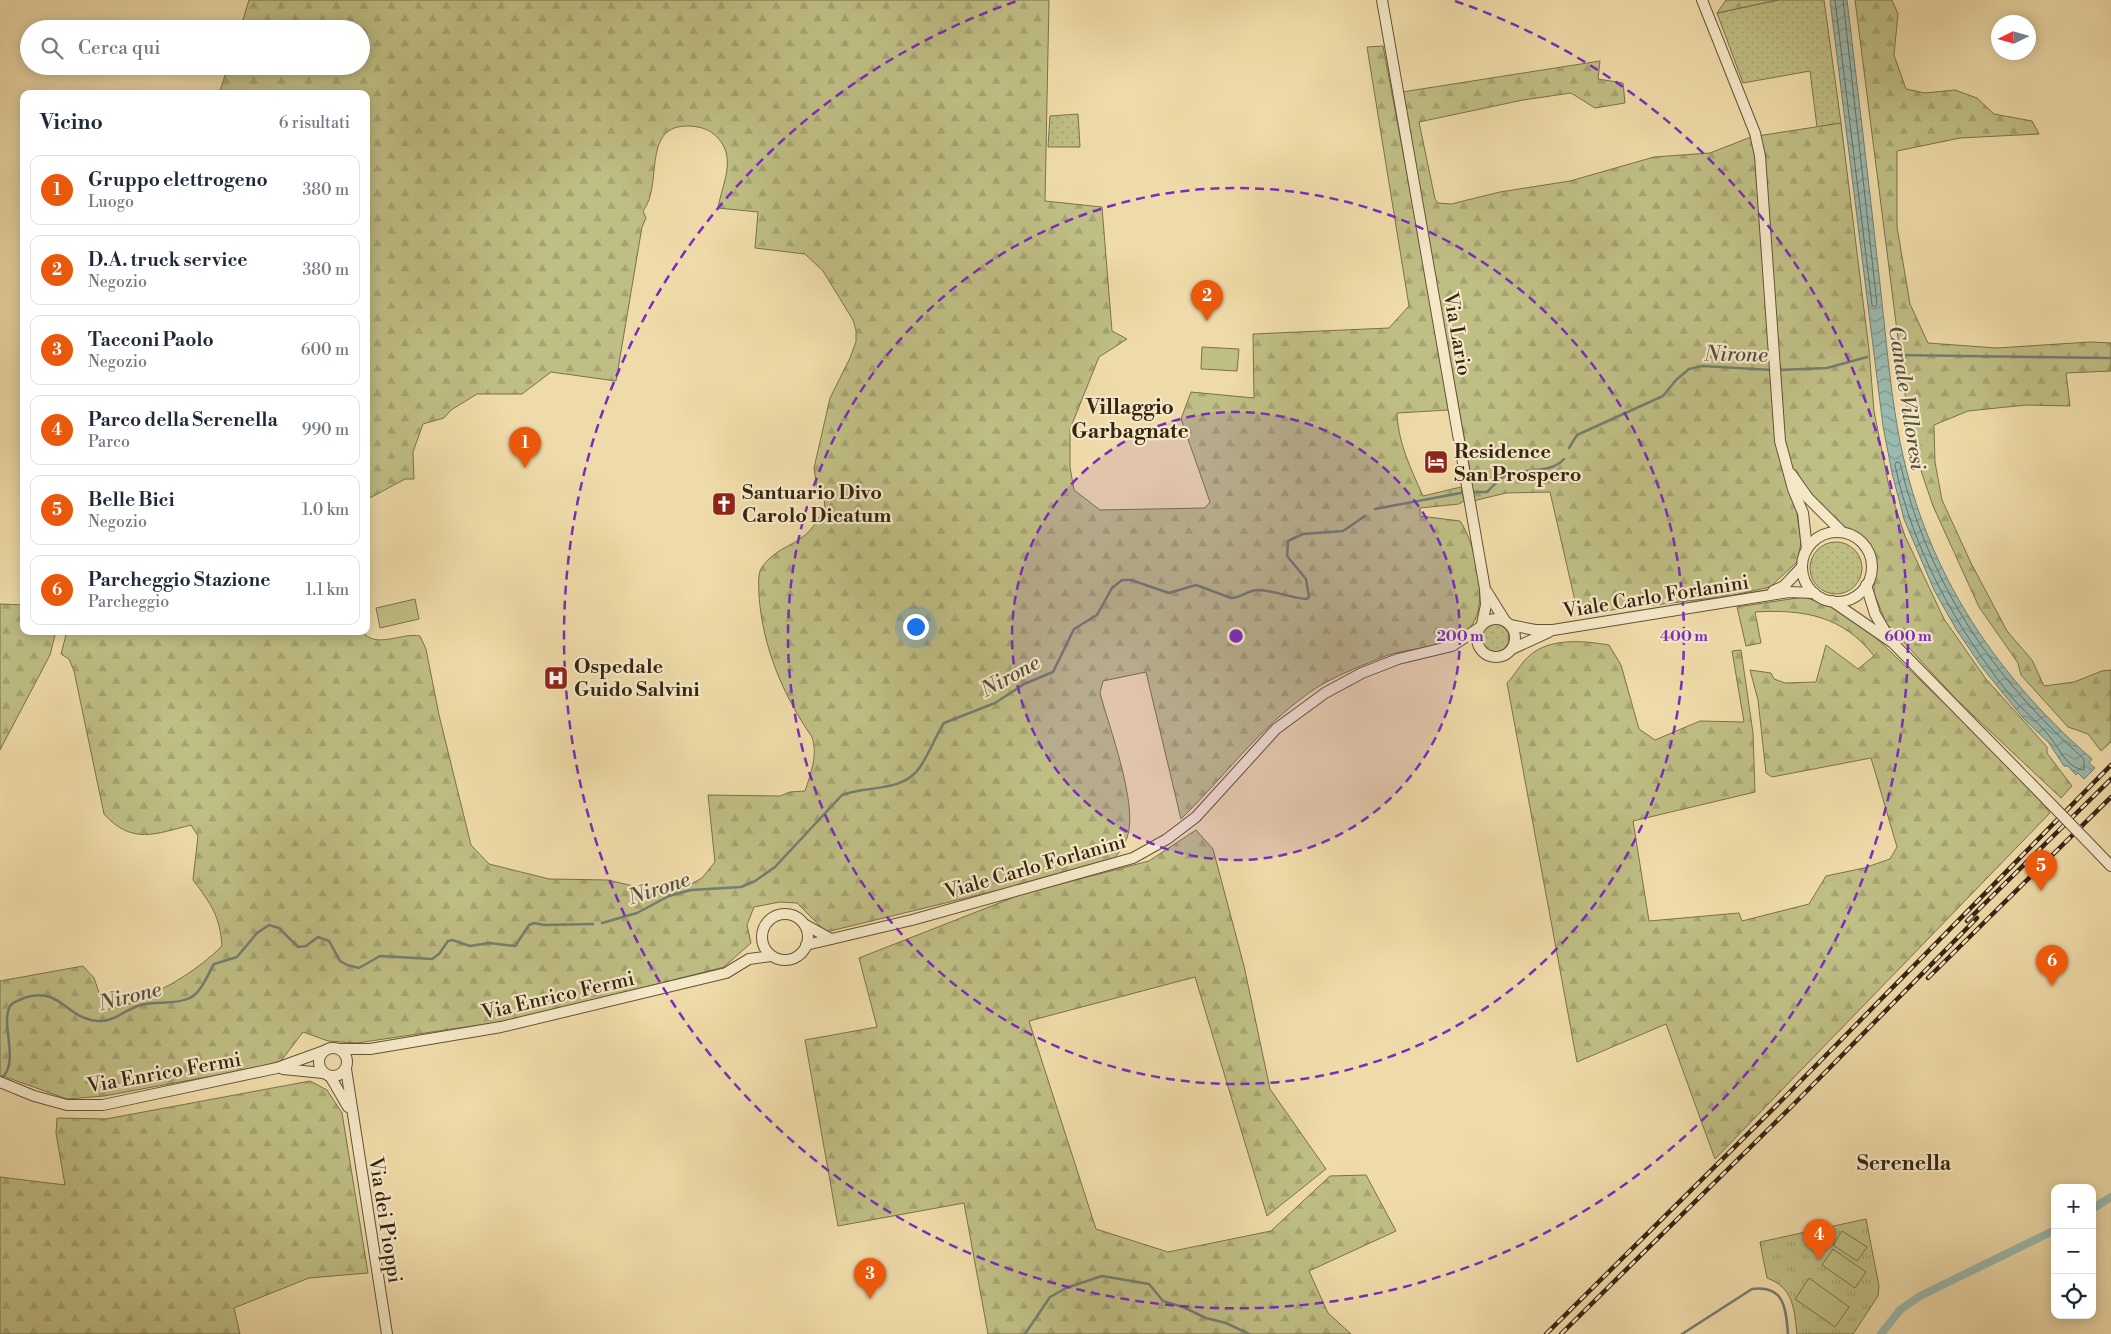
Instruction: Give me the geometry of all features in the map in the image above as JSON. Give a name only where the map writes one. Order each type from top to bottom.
[{"type":"street","name":"Via Lario","points":[[1382,0],[1485,589],[1486,604],[1480,626]]},
{"type":"street","points":[[1702,0],[1755,133],[1760,156],[1780,441],[1793,489],[1803,513],[1807,549],[1802,567],[1807,584],[1814,593],[1832,601],[1893,643],[2111,866]]},
{"type":"street","points":[[1789,472],[1808,498],[1842,532],[1860,541],[1868,552],[1872,565],[1866,585],[1851,598],[1832,601]]},
{"type":"street","points":[[1807,549],[1822,536],[1842,532]]},
{"type":"street","name":"Viale Carlo Forlanini","points":[[1763,596],[1784,586],[1802,567]]},
{"type":"street","points":[[1866,585],[1875,614],[1893,643]]},
{"type":"street","name":"Via Lario","points":[[1485,589],[1508,623]]},
{"type":"street","name":"Viale Carlo Forlanini","points":[[1508,623],[1535,630],[1553,630],[1789,592],[1814,593]]},
{"type":"street","points":[[1496,618],[1508,623],[1515,634],[1512,650],[1499,657],[1493,657],[1482,652],[1476,640],[1480,626],[1496,618]]},
{"type":"street","name":"Viale Carlo Forlanini","points":[[806,945],[912,920],[1111,866],[1132,858],[1167,839],[1196,817],[1276,729],[1324,693],[1362,673],[1380,666],[1452,646],[1480,626]]},
{"type":"street","name":"Viale Carlo Forlanini","points":[[1512,650],[1553,630]]},
{"type":"street","name":"Viale Carlo Forlanini","points":[[1452,646],[1482,652]]},
{"type":"street","points":[[803,923],[808,934],[806,945],[794,958],[778,959],[771,956],[765,949],[762,940],[765,925],[774,917],[790,914],[803,923],[813,931],[831,939]]},
{"type":"street","name":"Via Enrico Fermi","points":[[749,959],[762,940]]},
{"type":"street","name":"Via Enrico Fermi","points":[[340,1050],[370,1049],[501,1027],[677,986],[726,973],[749,959],[771,956]]},
{"type":"street","points":[[333,1048],[340,1050],[345,1054],[347,1065],[337,1076],[326,1074],[319,1060],[324,1052],[333,1048]]},
{"type":"street","name":"Via Enrico Fermi","points":[[347,1065],[370,1049]]},
{"type":"street","name":"Via Enrico Fermi","points":[[0,1082],[34,1096],[67,1105],[104,1105],[277,1068],[324,1052]]},
{"type":"street","name":"Via dei Pioppi","points":[[347,1065],[351,1112],[387,1334]]},
{"type":"street","name":"Via Enrico Fermi","points":[[277,1068],[326,1074]]},
{"type":"street","name":"Via dei Pioppi","points":[[326,1074],[351,1112]]},
{"type":"green space","points":[[249,0],[1049,0],[1045,201],[1102,207],[1112,331],[1127,339],[1099,357],[1070,429],[1070,467],[1074,490],[1100,510],[1205,508],[1210,502],[1181,419],[1191,392],[1254,398],[1253,334],[1389,328],[1409,306],[1367,47],[1383,46],[1439,343],[1449,410],[1397,413],[1398,424],[1406,456],[1423,496],[1461,487],[1464,501],[1459,504],[1420,508],[1420,516],[1460,521],[1466,531],[1475,557],[1480,588],[1477,615],[1463,636],[1456,640],[1387,655],[1326,682],[1310,692],[1259,736],[1181,819],[1146,672],[1103,681],[1100,693],[1126,787],[1130,824],[1124,845],[1110,863],[826,932],[797,903],[780,902],[754,907],[747,925],[751,943],[724,967],[520,1019],[357,1043],[328,1041],[303,1032],[281,1061],[250,1069],[104,1096],[67,1099],[0,1075],[0,981],[83,966],[94,978],[105,1010],[134,1002],[172,984],[193,970],[222,946],[219,926],[214,911],[193,880],[198,836],[191,825],[155,834],[134,833],[114,824],[104,814],[74,671],[69,659],[61,654],[66,635],[365,635],[381,640],[413,635],[420,636],[426,649],[439,715],[471,845],[489,864],[549,879],[608,880],[671,895],[702,878],[715,862],[708,795],[780,796],[790,792],[805,791],[813,764],[814,744],[812,737],[792,705],[770,652],[761,615],[759,573],[767,561],[807,533],[825,508],[824,496],[817,489],[814,468],[830,398],[850,358],[856,342],[856,330],[853,320],[823,271],[805,254],[755,248],[758,212],[718,208],[727,172],[727,154],[724,146],[712,132],[705,129],[690,126],[674,128],[665,135],[659,145],[649,200],[643,211],[646,218],[642,227],[616,381],[551,372],[522,394],[477,394],[451,410],[444,418],[423,424],[413,452],[414,479],[405,479],[370,498],[370,90],[220,90],[225,75],[370,75],[370,20],[243,20]]},
{"type":"green space","points":[[1726,0],[1778,0],[1717,13]]},
{"type":"green space","points":[[1778,0],[1824,0],[1841,123],[1817,127],[1810,71],[1743,83],[1717,13]]},
{"type":"green space","points":[[1855,0],[1892,0],[1898,14],[1894,55],[1906,89],[1925,93],[1955,90],[1977,98],[1994,114],[2032,121],[2039,134],[1960,138],[1897,151],[1897,227],[1910,304],[1928,343],[1997,348],[2090,342],[2111,343],[2111,371],[2066,373],[2070,406],[2026,405],[1968,411],[1934,425],[1935,462],[1942,500],[1971,563],[2007,631],[2032,660],[2044,686],[2074,682],[2102,671],[2111,670],[2111,742],[2101,751],[2088,734],[2068,727],[2021,675],[2018,663],[1979,607],[1933,506],[1911,441]]},
{"type":"green space","points":[[1600,61],[1598,79],[1623,83],[1625,103],[1595,108],[1571,93],[1523,100],[1419,122],[1435,199],[1438,203],[1451,204],[1500,192],[1570,181],[1654,157],[1710,153],[1751,137],[1841,123],[1869,350],[1874,411],[1889,487],[1905,536],[1944,619],[1986,679],[2047,747],[2047,753],[2072,786],[2061,798],[1956,699],[1886,623],[1874,593],[1875,557],[1870,547],[1859,535],[1845,530],[1808,492],[1796,470],[1784,475],[1796,507],[1801,543],[1797,562],[1770,587],[1730,596],[1578,614],[1550,492],[1506,493],[1473,501],[1470,470],[1402,92]]},
{"type":"green space","points":[[1078,114],[1080,147],[1048,147],[1050,116]]},
{"type":"green space","points":[[1202,347],[1239,349],[1237,371],[1201,369]]},
{"type":"green space","points":[[1831,542],[1841,542],[1855,549],[1862,563],[1862,573],[1855,587],[1841,594],[1831,594],[1821,590],[1814,583],[1810,573],[1810,563],[1814,553],[1821,546]]},
{"type":"green space","points":[[1804,597],[1828,605],[1870,632],[2048,803],[2045,807],[2050,813],[1715,1159],[1666,1024],[1577,1062],[1507,683],[1529,656],[1547,646],[1568,642],[1589,642],[1609,645],[1621,665],[1639,729],[1655,740],[1700,721],[1744,722],[1732,651],[1741,650],[1753,733],[1755,792],[1633,821],[1649,921],[1739,913],[1742,921],[1809,904],[1826,876],[1864,868],[1890,859],[1897,847],[1871,758],[1772,777],[1766,773],[1758,700],[1750,670],[1771,673],[1774,679],[1785,683],[1816,682],[1826,645],[1858,669],[1874,656],[1849,632],[1836,624],[1806,614],[1790,612],[1755,612],[1761,643],[1746,646],[1737,607]]},
{"type":"green space","points":[[415,599],[419,619],[380,628],[376,608]]},
{"type":"green space","points":[[0,604],[20,605],[20,635],[55,635],[50,655],[0,750]]},
{"type":"green space","points":[[1495,624],[1505,628],[1509,638],[1505,648],[1495,652],[1485,648],[1481,638],[1485,628]]},
{"type":"green space","points":[[1196,830],[1213,849],[1244,966],[1270,1089],[1326,1169],[1267,1216],[1195,977],[1029,1021],[1096,1229],[1168,1252],[1271,1231],[1330,1176],[1366,1175],[1396,1231],[1309,1271],[1328,1313],[1351,1334],[988,1334],[964,1203],[838,1226],[805,1040],[877,1027],[859,958],[1022,894],[1149,861]]},
{"type":"green space","points":[[310,1081],[327,1090],[342,1113],[368,1273],[309,1278],[234,1308],[240,1334],[0,1334],[0,1177],[65,1185],[56,1133],[57,1118],[106,1119]]},
{"type":"green space","points":[[1866,1219],[1879,1286],[1878,1296],[1853,1334],[1797,1334],[1791,1300],[1783,1287],[1767,1278],[1760,1242]]},
{"type":"green space","points":[[1842,1231],[1867,1247],[1857,1261],[1833,1245]]},
{"type":"green space","points":[[1833,1249],[1866,1272],[1855,1288],[1822,1265]]},
{"type":"green space","points":[[1809,1278],[1849,1307],[1835,1327],[1795,1299]]},
{"type":"water","name":"Canale Villoresi","points":[[1830,0],[1847,0],[1892,392],[1898,431],[1909,480],[1924,526],[1943,570],[1966,612],[1993,652],[2022,689],[2092,759],[2089,763],[2095,768],[2084,779],[2078,773],[2076,775],[2068,766],[2064,766],[2049,743],[2023,718],[1981,666],[1956,629],[1934,590],[1904,519],[1892,473],[1883,426]]},
{"type":"waterway","name":"Nirone","points":[[1895,355],[2111,358]]},
{"type":"waterway","name":"Nirone","points":[[1778,370],[1827,368],[1867,357]]},
{"type":"waterway","name":"Nirone","points":[[1569,448],[1577,435],[1663,396],[1676,380],[1689,369],[1702,366],[1772,370]]},
{"type":"waterway","name":"Nirone","points":[[1472,492],[1487,492],[1508,474],[1545,469],[1559,464],[1564,459]]},
{"type":"waterway","name":"Nirone","points":[[1375,509],[1466,492]]},
{"type":"waterway","name":"Nirone","points":[[602,923],[637,913],[669,896],[691,890],[741,887],[755,881],[775,867],[842,795],[894,785],[913,775],[923,762],[944,723],[995,703],[1024,684],[1053,672],[1074,629],[1097,615],[1112,588],[1122,580],[1131,580],[1169,593],[1196,585],[1231,598],[1258,590],[1307,599],[1309,597],[1306,579],[1287,556],[1288,541],[1303,534],[1343,531],[1365,516]]},
{"type":"waterway","name":"Nirone","points":[[2,1078],[7,1071],[10,1052],[8,1014],[10,1006],[16,1001],[39,995],[48,996],[79,1015],[88,1019],[104,1021],[141,1005],[184,1000],[198,992],[214,964],[237,957],[257,933],[269,925],[279,928],[298,947],[306,946],[318,937],[329,941],[340,961],[359,968],[380,956],[432,959],[439,954],[448,941],[452,940],[470,946],[489,943],[515,946],[529,925],[534,923],[544,925],[593,924]]},
{"type":"waterway","name":"Canale Villoresi","points":[[2096,1206],[2111,1197]]},
{"type":"waterway","name":"Canale Villoresi","points":[[1881,1334],[1900,1310],[1920,1296],[2051,1232]]},
{"type":"waterway","points":[[1025,1334],[1050,1297],[1066,1288],[1102,1276],[1149,1284],[1163,1301],[1183,1307],[1206,1318],[1226,1323],[1249,1334]]},
{"type":"waterway","points":[[1682,1334],[1752,1289],[1771,1291],[1782,1301],[1788,1334]]},
{"type":"railway","points":[[1546,1334],[1785,1097],[2111,765]]},
{"type":"railway","points":[[1967,921],[2111,779]]},
{"type":"railway","points":[[1928,978],[2111,797]]},
{"type":"railway","points":[[1561,1334],[1794,1104],[1977,918]]},
{"type":"place","name":"D.A. truck service","points":[[1207,321]]},
{"type":"place","name":"Residence San Prospero","points":[[1436,462]]},
{"type":"place","name":"Gruppo elettrogeno","points":[[525,468]]},
{"type":"place","name":"Santuario Divo Carolo Dicatum","points":[[724,504]]},
{"type":"place","name":"Ospedale Guido Salvini","points":[[556,678]]},
{"type":"place","name":"Belle Bici","points":[[2041,891]]},
{"type":"place","name":"Parcheggio Stazione","points":[[2052,986]]},
{"type":"place","name":"Parco della Serenella","points":[[1819,1260]]},
{"type":"place","name":"Tacconi Paolo","points":[[870,1299]]},
{"type":"district","name":"Villaggio Garbagnate","points":[[1130,419]]},
{"type":"district","name":"Serenella","points":[[1904,1163]]}]
